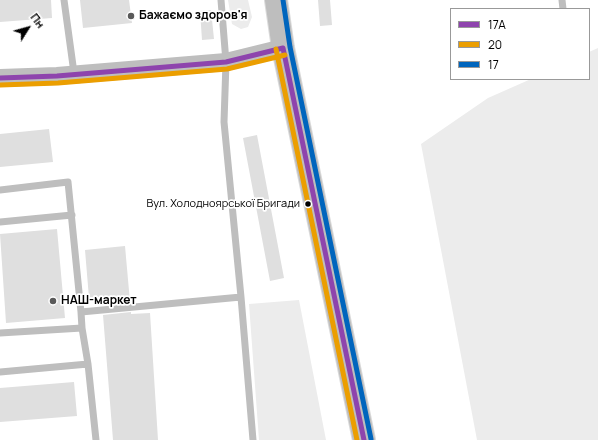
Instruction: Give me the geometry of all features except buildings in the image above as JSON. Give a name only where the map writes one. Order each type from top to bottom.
[{"type":"main road","points":[[276,0],[283,48],[364,440]]},
{"type":"street","points":[[0,78],[74,74],[226,62],[283,48]]},
{"type":"lane","points":[[64,0],[74,74]]},
{"type":"lane","points":[[221,0],[226,62],[224,122],[253,440]]},
{"type":"lane","points":[[0,190],[68,182],[82,328],[88,364],[96,440]]},
{"type":"lane","points":[[0,222],[72,215]]},
{"type":"lane","points":[[81,312],[241,297]]},
{"type":"lane","points":[[0,333],[82,328]]},
{"type":"lane","points":[[0,372],[88,364]]},
{"type":"shaded area","points":[[228,0],[248,0],[252,17],[248,27],[241,29],[232,24]]},
{"type":"shaded area","points":[[598,48],[598,440],[477,440],[421,144],[488,98],[529,80],[590,80],[590,52]]},
{"type":"shaded area","points":[[299,300],[326,440],[259,440],[249,304]]},
{"type":"transit line","name":"17","points":[[283,0],[290,47],[371,439]]},
{"type":"transit line","name":"17А","points":[[283,48],[364,440]]},
{"type":"transit line","name":"17А","points":[[0,78],[57,76],[226,62],[283,48]]},
{"type":"transit line","name":"20","points":[[276,49],[357,440]]},
{"type":"transit line","name":"20","points":[[0,85],[58,83],[227,69],[285,55]]},
{"type":"place","name":"Бажаємо здоров'я","points":[[131,16]]},
{"type":"place","name":"Вул. Холодноярської Бригади","points":[[308,204]]},
{"type":"place","name":"НАШ-маркет","points":[[53,301]]}]
